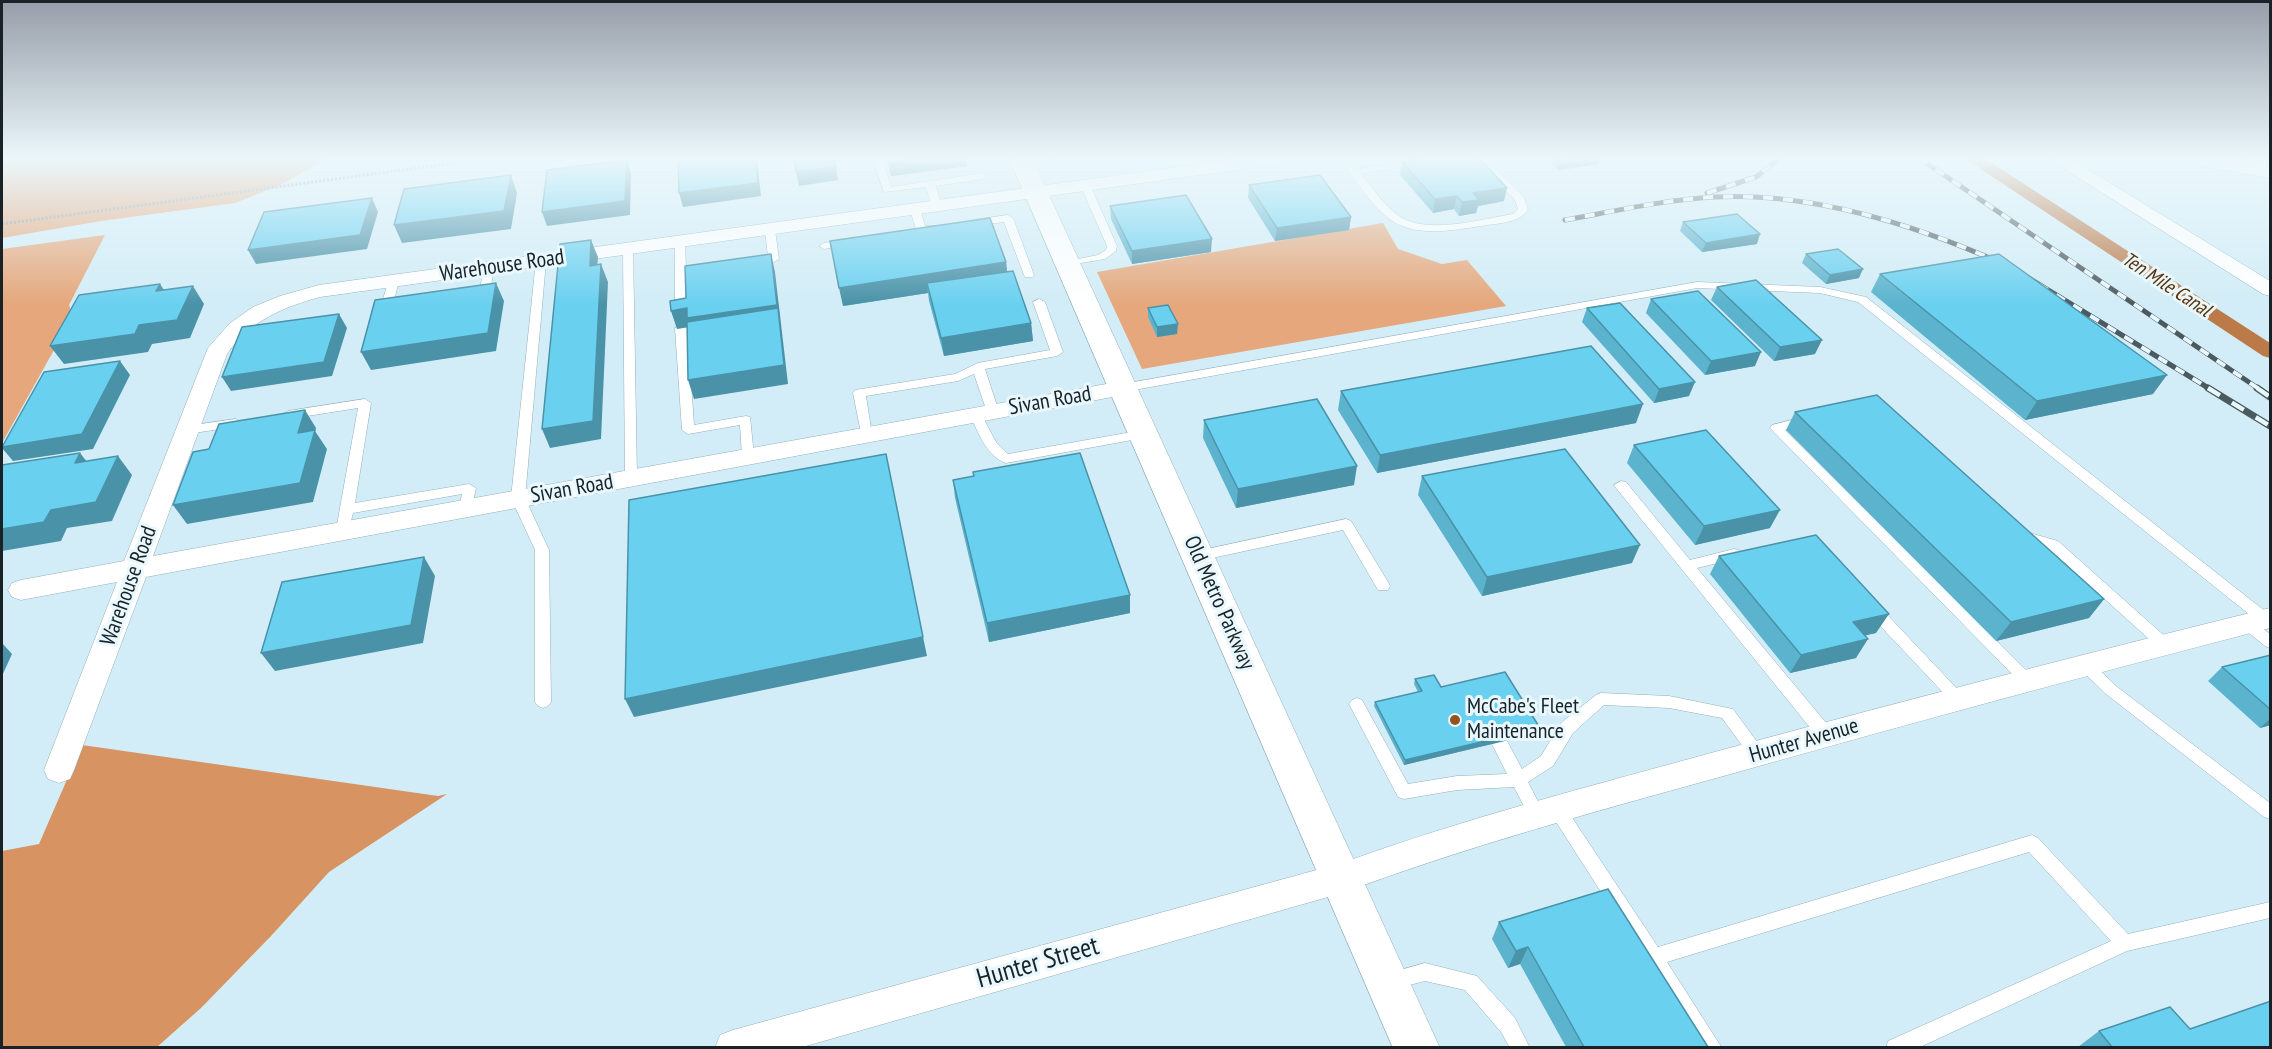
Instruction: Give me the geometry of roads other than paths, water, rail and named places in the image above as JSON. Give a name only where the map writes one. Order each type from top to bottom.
[{"type":"street","name":"Warehouse Road","points":[[59,770],[126,598],[135,568],[216,353],[239,324],[261,310],[287,299],[319,291],[394,280],[770,230],[916,224],[981,207]]},
{"type":"street","name":"Old Metro Parkway","points":[[1041,207],[1417,1047]]},
{"type":"street","points":[[2136,207],[2271,290]]},
{"type":"street","name":"Sivan Road","points":[[21,590],[135,568],[345,520],[466,508],[1123,388]]},
{"type":"street","name":"Hunter Avenue","points":[[1342,878],[1404,855],[1547,812],[2026,679],[2164,644],[2263,626]]},
{"type":"street","name":"Hunter Street","points":[[733,1047],[820,1032],[1342,878]]},
{"type":"lane","points":[[937,207],[940,217]]},
{"type":"lane","points":[[1067,264],[1101,257],[1111,251],[1112,246],[1095,207]]},
{"type":"lane","points":[[1385,207],[1396,219],[1411,226],[1431,228],[1516,217],[1524,210],[1523,207]]},
{"type":"lane","points":[[964,224],[1008,218],[1029,275]]},
{"type":"lane","points":[[739,264],[774,259],[770,230]]},
{"type":"lane","points":[[824,246],[855,241]]},
{"type":"lane","points":[[680,242],[681,323],[688,430],[746,420],[748,456]]},
{"type":"lane","points":[[628,249],[631,478]]},
{"type":"lane","points":[[541,261],[518,498],[542,550],[543,702]]},
{"type":"lane","points":[[680,272],[715,267]]},
{"type":"lane","points":[[464,294],[485,291],[489,268]]},
{"type":"lane","points":[[394,280],[387,305],[409,302]]},
{"type":"lane","points":[[1123,388],[1697,285],[1820,290],[1862,299],[2263,626]]},
{"type":"lane","points":[[866,435],[859,393],[958,377],[978,367],[1057,352],[1040,302]]},
{"type":"lane","points":[[978,367],[992,445],[999,455],[1006,459],[1143,434]]},
{"type":"lane","points":[[273,417],[365,403],[345,520]]},
{"type":"lane","points":[[1822,417],[1776,428],[2026,679]]},
{"type":"lane","points":[[187,430],[249,421]]},
{"type":"lane","points":[[1621,485],[1826,735]]},
{"type":"lane","points":[[2009,523],[2026,538],[2054,544],[2164,644]]},
{"type":"lane","points":[[1198,556],[1346,524],[1383,586]]},
{"type":"lane","points":[[1687,566],[1752,550]]},
{"type":"lane","points":[[1865,601],[1957,698]]},
{"type":"lane","points":[[2084,664],[2111,690],[2271,812]]},
{"type":"lane","points":[[1357,704],[1404,792],[1457,783],[1519,780],[1547,761],[1567,728],[1601,699],[1669,702],[1726,713],[1758,754]]},
{"type":"lane","points":[[1499,742],[1519,780],[1547,812],[1654,957],[1713,1047]]},
{"type":"lane","points":[[1654,957],[2032,843],[2125,943]]},
{"type":"lane","points":[[1895,1047],[2125,943],[2271,910]]},
{"type":"lane","points":[[1388,982],[1425,972],[1470,982],[1508,1024],[1521,1047]]},
{"type":"waterway","name":"Ten Mile Canal","points":[[2047,207],[2270,352]]},
{"type":"railway","points":[[1565,220],[1634,207]]},
{"type":"railway","points":[[1833,207],[1897,224],[2001,263]]},
{"type":"railway","points":[[1991,207],[2259,389]]},
{"type":"railway","points":[[2022,274],[2210,389]]},
{"type":"railway","points":[[2208,388],[2270,426]]},
{"type":"railway","points":[[2257,388],[2270,397]]},
{"type":"place","name":"McCabe's Fleet Maintenance","points":[[1455,720]]}]
